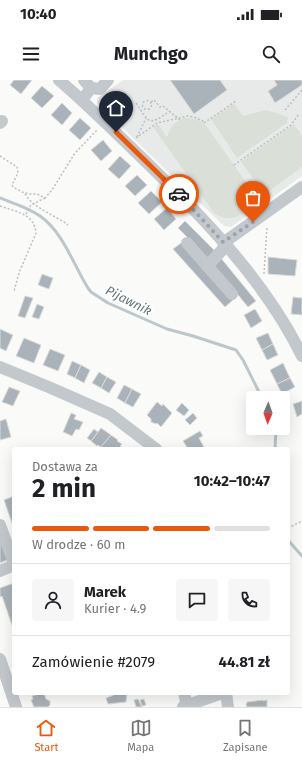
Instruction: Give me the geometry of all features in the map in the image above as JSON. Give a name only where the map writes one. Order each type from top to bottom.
[{"type":"street","points":[[59,80],[82,100],[190,205],[225,244],[269,298],[302,356]]},
{"type":"street","points":[[82,100],[88,84],[100,89],[108,80]]},
{"type":"street","points":[[207,266],[225,244],[302,187]]},
{"type":"street","points":[[187,243],[232,294]]},
{"type":"street","points":[[0,367],[110,414],[153,447]]},
{"type":"street","points":[[0,525],[12,558]]},
{"type":"street","points":[[0,571],[12,565]]},
{"type":"street","points":[[0,660],[16,707]]},
{"type":"street","points":[[184,695],[185,706],[216,695]]},
{"type":"street","points":[[226,695],[228,707]]},
{"type":"path","points":[[285,110],[302,90]]},
{"type":"path","points":[[143,108],[142,104],[144,102],[151,102],[154,100],[160,107],[163,106],[180,119]]},
{"type":"path","points":[[133,140],[158,123],[188,116],[204,122],[236,101]]},
{"type":"path","points":[[140,110],[143,108],[146,110],[150,109],[152,106],[151,102]]},
{"type":"path","points":[[136,103],[149,121],[154,122],[170,111]]},
{"type":"path","points":[[234,165],[291,125],[299,114]]},
{"type":"path","points":[[137,137],[146,118]]},
{"type":"path","points":[[26,215],[32,205],[45,198],[52,190],[75,153],[105,122]]},
{"type":"path","points":[[0,156],[16,167],[18,173],[12,185],[13,188],[24,193],[37,194],[45,198]]},
{"type":"path","points":[[24,193],[32,205],[42,208],[68,225]]},
{"type":"path","points":[[0,206],[26,215],[33,222],[36,233],[19,274],[14,291]]},
{"type":"path","points":[[264,276],[267,223]]},
{"type":"path","points":[[290,527],[302,521]]},
{"type":"shaded area","points":[[123,80],[302,80],[302,176],[231,227],[224,226],[97,103],[97,98]]},
{"type":"shaded area","points":[[234,104],[243,116],[266,110],[288,117],[287,123],[237,158],[211,119]]},
{"type":"shaded area","points":[[184,118],[196,119],[205,124],[248,185],[250,201],[243,213],[237,217],[222,217],[214,213],[153,127],[158,124],[167,137],[172,125]]},
{"type":"shaded area","points":[[294,124],[302,136],[302,167],[265,194],[241,162]]},
{"type":"building","points":[[14,80],[32,80],[21,94],[10,85]]},
{"type":"building","points":[[170,80],[220,80],[227,90],[194,114]]},
{"type":"building","points":[[274,80],[302,80],[302,85],[275,103],[268,91],[277,85]]},
{"type":"building","points":[[42,86],[54,96],[42,108],[31,98]]},
{"type":"building","points":[[62,103],[72,113],[62,125],[51,115]]},
{"type":"building","points":[[80,118],[91,128],[80,140],[69,130]]},
{"type":"building","points":[[103,140],[112,151],[101,161],[91,150]]},
{"type":"building","points":[[120,156],[131,166],[119,179],[108,169]]},
{"type":"building","points":[[137,175],[147,185],[135,196],[125,186]]},
{"type":"building","points":[[151,191],[162,202],[149,214],[138,203]]},
{"type":"building","points":[[167,208],[176,219],[164,230],[154,219]]},
{"type":"building","points":[[185,221],[216,252],[209,259],[178,228]]},
{"type":"building","points":[[181,243],[233,300],[225,307],[173,249]]},
{"type":"building","points":[[220,257],[256,301],[248,307],[212,263]]},
{"type":"building","points":[[268,257],[297,260],[295,276],[268,274]]},
{"type":"building","points":[[42,274],[53,278],[49,289],[38,285]]},
{"type":"building","points":[[25,296],[33,298],[25,318],[18,316]]},
{"type":"building","points":[[293,297],[302,298],[302,315],[291,314]]},
{"type":"building","points":[[37,304],[44,307],[39,319],[32,317]]},
{"type":"building","points":[[255,309],[262,321],[251,328],[244,315]]},
{"type":"building","points":[[0,329],[13,335],[6,351],[0,348]]},
{"type":"building","points":[[268,333],[273,344],[262,350],[256,338]]},
{"type":"building","points":[[24,338],[41,345],[34,363],[16,356]]},
{"type":"building","points":[[273,344],[278,355],[267,360],[262,350]]},
{"type":"building","points":[[50,349],[65,355],[58,371],[43,365]]},
{"type":"building","points":[[72,361],[81,365],[75,378],[67,374]]},
{"type":"building","points":[[283,363],[290,378],[277,384],[270,370]]},
{"type":"building","points":[[81,365],[90,370],[84,383],[75,378]]},
{"type":"building","points":[[99,372],[107,377],[101,388],[92,383]]},
{"type":"building","points":[[107,377],[116,382],[109,393],[101,388]]},
{"type":"building","points":[[290,378],[295,387],[288,391],[280,391],[277,384]]},
{"type":"building","points":[[124,385],[132,389],[125,403],[117,398]]},
{"type":"building","points":[[9,387],[20,391],[13,406],[2,402]]},
{"type":"building","points":[[132,389],[141,394],[133,407],[125,403]]},
{"type":"building","points":[[302,401],[302,414],[297,417],[293,404]]},
{"type":"building","points":[[157,402],[162,406],[163,404],[172,413],[161,427],[157,423],[151,422],[151,419],[147,415]]},
{"type":"building","points":[[182,403],[189,410],[184,416],[176,410]]},
{"type":"building","points":[[71,413],[76,415],[74,419],[83,422],[79,430],[76,429],[72,436],[63,432]]},
{"type":"building","points":[[193,413],[197,418],[190,425],[185,420]]},
{"type":"building","points":[[6,419],[11,437],[0,440],[0,421]]},
{"type":"building","points":[[101,428],[111,435],[101,447],[98,445],[97,446],[91,441]]},
{"type":"building","points":[[94,429],[98,432],[91,441],[87,438]]},
{"type":"building","points":[[200,431],[203,436],[199,438],[204,447],[187,447],[183,441]]},
{"type":"building","points":[[111,435],[122,444],[120,446],[121,447],[101,447]]},
{"type":"building","points":[[12,497],[12,523],[4,500]]},
{"type":"building","points":[[0,535],[10,559],[0,563]]},
{"type":"building","points":[[12,584],[12,625],[2,596],[0,597],[0,588]]},
{"type":"building","points":[[45,695],[46,699],[50,701],[50,705],[48,707],[34,707],[31,700],[33,699],[32,696]]},
{"type":"building","points":[[114,695],[127,695],[126,702],[108,704],[106,698]]},
{"type":"building","points":[[138,699],[142,707],[136,707],[134,700]]},
{"type":"building","points":[[144,699],[146,705],[142,706],[140,700]]},
{"type":"building","points":[[267,700],[267,707],[247,707],[246,705],[247,702]]},
{"type":"waterway","name":"Pijawnik","points":[[0,198],[31,211],[48,223],[61,239],[91,292],[108,303],[167,329],[236,350],[243,360],[258,391]]},
{"type":"waterway","name":"Pijawnik","points":[[275,447],[276,435]]},
{"type":"waterway","name":"Pijawnik","points":[[290,542],[302,556]]},
{"type":"way so far","points":[[179,194],[223,242],[253,222]]},
{"type":"route","points":[[116,132],[179,194]]}]
